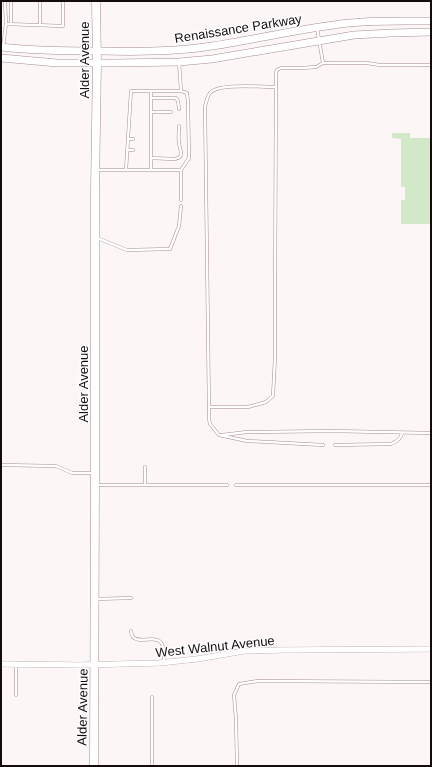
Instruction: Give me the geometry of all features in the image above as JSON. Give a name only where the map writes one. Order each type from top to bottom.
[{"type":"main road","name":"Alder Avenue","points":[[94,766],[96,1]]},
{"type":"street","name":"Renaissance Parkway","points":[[2,47],[22,50],[163,51],[205,47],[317,27],[361,22],[431,21]]},
{"type":"street","name":"Renaissance Parkway","points":[[1,58],[57,63],[179,62],[212,59],[354,34],[431,32]]},
{"type":"street","name":"West Walnut Avenue","points":[[1,664],[95,665],[164,663],[244,652],[283,650],[431,649]]},
{"type":"lane","points":[[2,47],[6,24],[5,1]]},
{"type":"lane","points":[[11,1],[11,24]]},
{"type":"lane","points":[[40,1],[40,25]]},
{"type":"lane","points":[[6,24],[63,26],[63,1]]},
{"type":"lane","points":[[317,27],[323,63]]},
{"type":"lane","points":[[179,62],[181,91]]},
{"type":"lane","points":[[209,407],[248,407],[266,402],[273,396],[277,70],[281,68],[316,67],[323,63],[431,65]]},
{"type":"lane","points":[[276,87],[216,88],[211,92],[207,99],[205,108],[209,419],[210,424],[219,435],[247,440],[323,445]]},
{"type":"lane","points":[[126,170],[131,91],[181,91],[187,93],[189,158],[181,170],[181,200]]},
{"type":"lane","points":[[151,91],[151,170]]},
{"type":"lane","points":[[151,98],[176,98],[179,109]]},
{"type":"lane","points":[[151,112],[171,112]]},
{"type":"lane","points":[[151,158],[174,159],[179,157],[181,154],[179,145],[179,126]]},
{"type":"lane","points":[[146,138],[151,138]]},
{"type":"lane","points":[[128,139],[133,139]]},
{"type":"lane","points":[[127,150],[133,150]]},
{"type":"lane","points":[[95,170],[181,170]]},
{"type":"lane","points":[[95,237],[127,250],[170,249],[179,226],[180,206]]},
{"type":"lane","points":[[219,435],[247,432],[332,431],[431,433]]},
{"type":"lane","points":[[335,445],[391,444],[398,440],[402,433]]},
{"type":"lane","points":[[1,465],[56,466],[72,473],[95,473]]},
{"type":"lane","points":[[145,485],[146,467]]},
{"type":"lane","points":[[95,485],[227,485]]},
{"type":"lane","points":[[236,485],[431,485]]},
{"type":"lane","points":[[95,599],[131,598]]},
{"type":"lane","points":[[131,631],[134,638],[158,640],[162,642],[164,647],[164,663]]},
{"type":"lane","points":[[16,664],[16,695]]},
{"type":"lane","points":[[237,766],[234,695],[239,684],[258,681],[431,682]]},
{"type":"lane","points":[[152,697],[152,766]]},
{"type":"green space","points":[[392,133],[410,133],[410,138],[431,138],[431,224],[401,224],[401,200],[405,200],[405,187],[401,187],[401,139],[392,138]]}]
